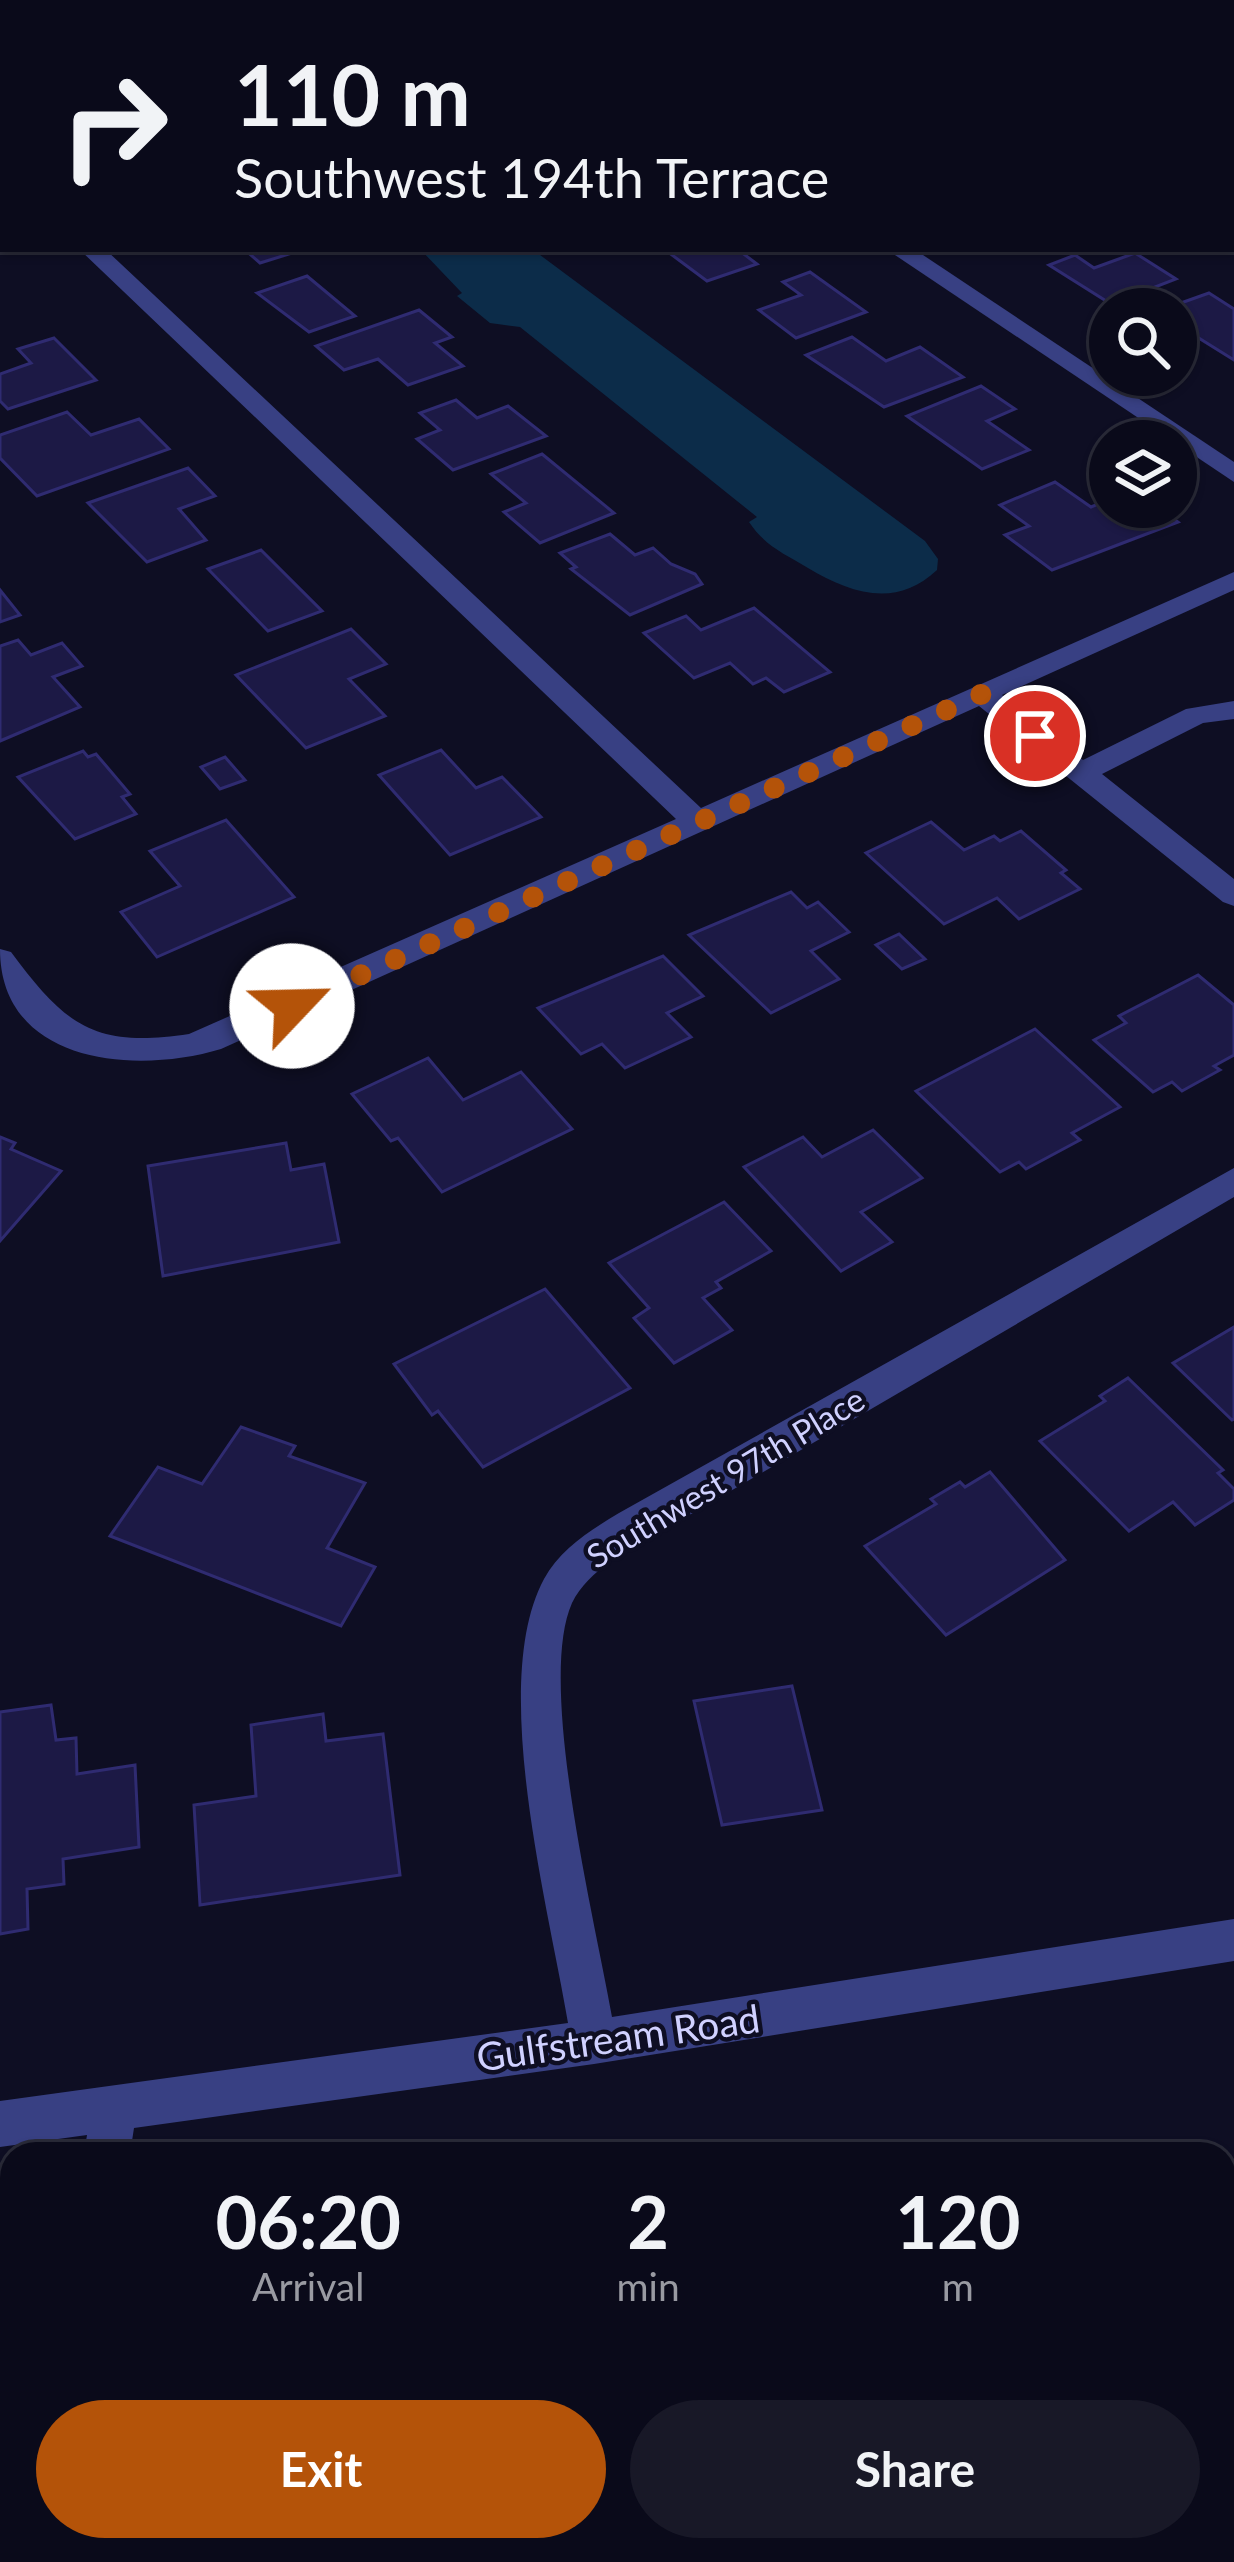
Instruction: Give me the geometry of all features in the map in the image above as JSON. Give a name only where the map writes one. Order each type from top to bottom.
[{"type":"street","points":[[94,252],[699,824]]},
{"type":"street","points":[[902,252],[1234,474]]},
{"type":"street","points":[[0,960],[59,1030],[115,1048],[160,1050],[209,1041],[1234,580]]},
{"type":"street","points":[[982,694],[1234,895]]},
{"type":"street","points":[[1080,773],[1196,715],[1234,710]]},
{"type":"street","name":"Southwest 97th Place","points":[[594,2042],[547,1743],[541,1665],[548,1612],[563,1582],[584,1558],[658,1510],[1234,1180]]},
{"type":"street","name":"Gulfstream Road","points":[[0,2124],[594,2042],[1234,1940]]},
{"type":"street","points":[[109,2142],[114,2106]]},
{"type":"water","points":[[423,252],[536,252],[925,541],[938,559],[937,570],[905,590],[889,593],[856,590],[824,577],[761,537],[749,522],[757,517],[520,327],[490,323],[457,296],[462,293]]},
{"type":"building","points":[[247,252],[295,252],[260,263]]},
{"type":"building","points":[[668,252],[741,252],[757,264],[707,281]]},
{"type":"building","points":[[1135,253],[1176,279],[1153,288],[1089,290],[1049,265],[1075,255],[1094,268]]},
{"type":"building","points":[[810,272],[866,312],[796,338],[759,310],[801,295],[783,282]]},
{"type":"building","points":[[307,276],[355,316],[309,332],[257,293]]},
{"type":"building","points":[[1209,293],[1234,309],[1234,360],[1197,337],[1197,297]]},
{"type":"building","points":[[419,310],[452,337],[435,343],[463,366],[408,385],[378,359],[344,370],[316,346]]},
{"type":"building","points":[[852,337],[886,361],[920,347],[963,377],[884,407],[806,355]]},
{"type":"building","points":[[54,338],[96,380],[8,409],[0,401],[0,374],[31,363],[18,349]]},
{"type":"building","points":[[981,386],[1015,409],[987,421],[1029,450],[982,469],[907,416]]},
{"type":"building","points":[[456,400],[477,418],[508,406],[546,436],[453,470],[417,439],[440,430],[420,413]]},
{"type":"building","points":[[67,412],[91,435],[139,419],[169,449],[37,496],[0,458],[0,435]]},
{"type":"building","points":[[542,454],[614,513],[540,543],[504,512],[526,503],[491,474]]},
{"type":"building","points":[[188,468],[215,496],[179,509],[206,540],[147,562],[88,503]]},
{"type":"building","points":[[1055,482],[1089,506],[1089,528],[1162,528],[1052,570],[1005,535],[1029,526],[1000,505]]},
{"type":"building","points":[[610,534],[635,555],[653,548],[671,564],[695,574],[702,584],[630,615],[571,569],[576,567],[560,553]]},
{"type":"building","points":[[261,550],[322,611],[268,631],[208,569]]},
{"type":"building","points":[[0,590],[20,615],[0,622]]},
{"type":"building","points":[[754,608],[830,672],[784,692],[766,678],[753,684],[730,663],[694,678],[644,633],[686,616],[701,630]]},
{"type":"building","points":[[351,629],[386,664],[349,679],[385,716],[306,748],[236,675]]},
{"type":"building","points":[[18,640],[31,655],[62,643],[82,666],[53,677],[80,707],[0,741],[0,646]]},
{"type":"building","points":[[441,750],[476,788],[502,777],[541,817],[450,855],[379,775]]},
{"type":"building","points":[[83,751],[88,757],[96,754],[130,794],[122,797],[136,814],[75,839],[18,777]]},
{"type":"building","points":[[225,757],[245,780],[220,789],[201,767]]},
{"type":"building","points":[[226,820],[294,897],[157,957],[121,912],[180,886],[150,851]]},
{"type":"building","points":[[931,822],[964,850],[994,836],[1000,841],[1021,831],[1066,870],[1061,873],[1080,889],[1019,919],[997,898],[944,924],[866,853]]},
{"type":"building","points":[[791,892],[807,908],[818,902],[849,932],[811,951],[839,979],[771,1013],[689,935]]},
{"type":"building","points":[[899,934],[925,959],[902,969],[876,945]]},
{"type":"building","points":[[663,956],[703,996],[667,1013],[691,1037],[625,1068],[602,1044],[581,1054],[538,1008]]},
{"type":"building","points":[[1198,975],[1234,1005],[1234,1055],[1214,1066],[1220,1070],[1182,1091],[1172,1082],[1153,1092],[1094,1040],[1126,1023],[1119,1016]]},
{"type":"building","points":[[1035,1029],[1120,1107],[1072,1133],[1080,1140],[1026,1169],[1019,1162],[1000,1172],[916,1091]]},
{"type":"building","points":[[428,1058],[463,1100],[521,1072],[572,1129],[442,1192],[398,1138],[391,1141],[352,1094]]},
{"type":"building","points":[[873,1130],[922,1178],[861,1212],[892,1242],[841,1271],[744,1167],[803,1137],[822,1157]]},
{"type":"building","points":[[0,1137],[15,1143],[11,1149],[61,1171],[0,1241]]},
{"type":"building","points":[[286,1143],[291,1170],[324,1164],[339,1242],[163,1276],[148,1166]]},
{"type":"building","points":[[724,1202],[771,1251],[716,1282],[721,1288],[703,1298],[732,1330],[674,1363],[634,1318],[649,1308],[609,1263]]},
{"type":"building","points":[[545,1289],[630,1388],[483,1467],[438,1411],[432,1415],[394,1364]]},
{"type":"building","points":[[1234,1327],[1234,1419],[1232,1420],[1173,1363]]},
{"type":"building","points":[[1128,1378],[1223,1470],[1218,1473],[1234,1489],[1234,1500],[1195,1525],[1173,1502],[1129,1531],[1040,1441],[1105,1401],[1100,1396]]},
{"type":"building","points":[[241,1427],[295,1446],[289,1456],[365,1483],[327,1548],[375,1567],[341,1626],[110,1536],[158,1467],[202,1484]]},
{"type":"building","points":[[990,1472],[1065,1560],[946,1635],[865,1546],[936,1504],[931,1499]]},
{"type":"building","points":[[792,1686],[822,1810],[722,1825],[694,1701]]},
{"type":"building","points":[[51,1705],[56,1740],[76,1738],[77,1774],[135,1765],[139,1847],[63,1859],[64,1884],[27,1889],[28,1929],[0,1934],[0,1712]]},
{"type":"building","points":[[323,1714],[326,1741],[383,1734],[400,1875],[200,1905],[194,1805],[256,1796],[251,1725]]},
{"type":"route","points":[[292,1006],[982,694],[1035,736]]}]
